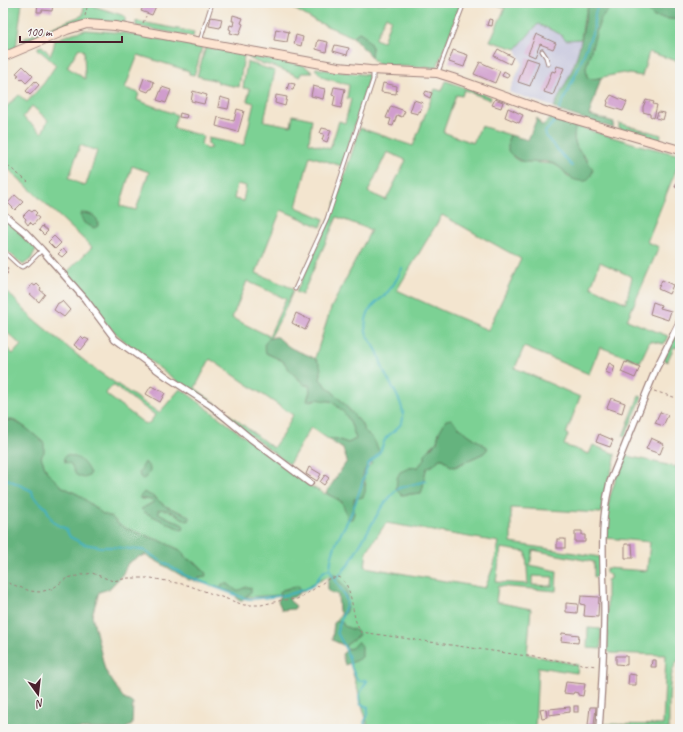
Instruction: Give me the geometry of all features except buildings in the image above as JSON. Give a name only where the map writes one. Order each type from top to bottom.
[{"type":"street","points":[[3,57],[67,30],[85,25],[115,26],[338,67],[437,73],[542,110],[680,150]]},
{"type":"street","points":[[3,214],[25,232],[42,250],[85,299],[116,339],[167,377],[210,405],[250,438],[310,483]]},
{"type":"street","points":[[599,729],[603,667],[604,598],[602,538],[604,502],[610,482],[647,390],[680,321]]},
{"type":"lane","points":[[200,41],[212,3]]},
{"type":"lane","points":[[437,73],[464,3]]},
{"type":"lane","points":[[542,52],[546,57],[548,64]]},
{"type":"lane","points":[[295,289],[327,219],[372,80],[373,70]]},
{"type":"lane","points":[[3,251],[22,267],[28,264],[42,250]]},
{"type":"path","points":[[85,25],[84,20],[88,3]]},
{"type":"path","points":[[3,162],[28,182]]},
{"type":"path","points":[[647,390],[680,399]]},
{"type":"path","points":[[3,580],[30,591],[39,592],[52,589],[67,578],[92,574],[114,581],[128,578],[151,578],[187,585],[244,604],[261,605],[283,600],[297,600],[328,580],[339,577],[343,580],[349,592],[357,627],[361,632],[603,667]]},
{"type":"shaded area","points":[[538,24],[560,34],[564,38],[581,39],[571,72],[554,107],[509,92],[522,63],[516,49]]},
{"type":"green space","points":[[3,3],[22,3],[16,48],[3,52]]},
{"type":"green space","points":[[84,3],[90,3],[90,5],[125,16],[125,23],[87,20],[67,24],[24,42],[25,38],[83,15]]},
{"type":"green space","points":[[284,3],[462,3],[437,67],[435,68],[378,65],[371,57],[372,47],[364,35],[359,32],[353,37],[315,21]],"holes":[[[386,16],[391,19],[383,42],[375,39]]]},
{"type":"green space","points":[[487,3],[589,3],[584,19],[581,39],[566,40],[560,34],[538,24],[516,49],[490,41],[505,8]]},
{"type":"green space","points":[[589,3],[616,3],[600,20],[586,67],[587,78],[601,78],[589,115],[614,122],[613,128],[559,111],[554,107],[576,59]]},
{"type":"green space","points":[[616,3],[646,3],[647,9],[654,17],[680,20],[680,62],[649,52],[642,76],[623,73],[593,79],[587,78],[586,67],[600,20]]},
{"type":"green space","points":[[646,3],[680,3],[680,20],[654,17],[647,9]]},
{"type":"green space","points":[[136,21],[194,32],[193,37],[136,26]]},
{"type":"green space","points":[[86,30],[125,33],[202,47],[194,75],[189,74],[189,71],[138,55],[125,88],[139,93],[137,100],[177,115],[173,128],[203,136],[201,144],[206,149],[212,148],[208,144],[208,138],[244,145],[254,103],[247,101],[250,89],[243,88],[247,62],[275,71],[264,121],[291,126],[293,115],[312,119],[309,143],[330,149],[339,121],[345,123],[351,99],[347,98],[349,85],[324,78],[315,69],[369,75],[342,166],[310,156],[296,207],[324,219],[321,227],[281,210],[256,273],[292,288],[293,291],[282,316],[268,339],[266,353],[283,361],[291,372],[305,385],[310,385],[308,397],[311,401],[317,399],[329,400],[341,409],[345,413],[350,423],[356,439],[348,443],[337,439],[328,439],[311,427],[289,464],[131,347],[109,327],[85,293],[66,273],[92,247],[3,164],[3,110],[19,95],[27,102],[44,83],[56,65],[38,49],[38,47],[42,46],[50,55],[55,40]],"holes":[[[79,48],[84,51],[85,79],[67,67]],[[32,106],[48,120],[42,133],[23,117]],[[80,145],[97,151],[86,185],[84,186],[69,178]],[[132,166],[149,172],[136,210],[120,206]],[[237,184],[246,186],[243,201],[234,199]],[[247,281],[286,299],[269,336],[232,318]],[[210,359],[293,415],[283,434],[273,448],[195,388]]]},
{"type":"green space","points":[[359,32],[364,35],[372,47],[371,57],[353,37]]},
{"type":"green space","points":[[206,47],[242,54],[244,56],[239,87],[218,83],[218,81],[197,76]]},
{"type":"green space","points":[[249,56],[300,64],[313,73],[301,73],[300,77],[276,67],[256,62],[249,58]]},
{"type":"green space","points":[[446,81],[491,97],[490,100],[464,90],[462,96],[456,95],[443,132],[473,143],[481,126],[510,135],[508,140],[513,157],[519,161],[554,164],[562,169],[569,178],[588,161],[577,148],[574,139],[575,126],[639,145],[680,155],[680,160],[647,242],[659,247],[627,320],[668,336],[664,344],[650,341],[640,362],[600,347],[589,374],[524,347],[515,368],[580,397],[566,434],[568,435],[564,445],[589,454],[593,445],[615,454],[615,460],[603,495],[601,513],[511,508],[511,543],[600,557],[600,577],[594,577],[594,562],[533,550],[530,565],[557,571],[556,591],[498,586],[496,602],[531,609],[527,654],[578,665],[577,673],[538,667],[535,729],[367,729],[367,722],[350,663],[355,661],[352,648],[348,649],[345,646],[359,635],[337,620],[341,614],[345,613],[347,603],[334,574],[310,586],[305,591],[301,592],[301,589],[290,588],[282,590],[280,595],[246,597],[248,594],[246,587],[237,592],[228,584],[222,584],[221,588],[192,580],[205,577],[206,574],[199,565],[184,557],[180,550],[161,541],[125,528],[117,523],[112,517],[103,514],[79,495],[61,486],[47,472],[41,457],[43,443],[16,421],[9,420],[3,423],[3,345],[13,354],[21,345],[3,329],[3,287],[32,318],[92,367],[159,413],[180,389],[184,391],[310,486],[338,499],[344,506],[348,518],[354,506],[354,499],[366,485],[364,472],[373,459],[374,440],[364,430],[361,423],[338,397],[320,379],[320,368],[315,358],[331,308],[371,230],[337,217],[302,295],[296,292],[331,217],[360,128],[413,146],[435,89],[442,91]],"holes":[[[387,152],[406,160],[386,200],[368,192]],[[442,215],[521,259],[488,330],[397,290]],[[600,262],[632,277],[626,303],[591,287]],[[113,385],[155,415],[149,424],[144,423],[106,393]],[[451,419],[462,430],[488,448],[484,453],[455,467],[449,465],[444,459],[439,459],[435,464],[427,468],[421,493],[401,495],[409,468],[418,467],[425,459],[430,448],[437,442],[439,432]],[[154,497],[165,506],[185,514],[187,521],[169,511],[162,509],[158,510],[158,513],[183,525],[182,530],[144,512],[146,506],[154,502],[152,500],[141,499]],[[386,523],[499,542],[494,565],[485,588],[365,567],[367,551]],[[501,548],[526,552],[528,584],[496,582]],[[532,576],[553,577],[552,586],[532,585]]]},
{"type":"green space","points":[[537,118],[541,125],[543,125],[550,118],[575,126],[574,139],[577,148],[593,169],[591,176],[586,181],[579,181],[571,178],[554,164],[541,161],[525,162],[514,157],[508,151],[508,140],[510,135],[528,140]]},
{"type":"green space","points":[[619,123],[661,135],[660,140],[619,128]]},
{"type":"green space","points":[[81,213],[95,217],[98,226],[94,228],[84,223],[80,215]]},
{"type":"green space","points":[[3,217],[36,249],[31,259],[23,265],[3,247]]},
{"type":"green space","points":[[680,326],[680,349],[674,347],[667,362],[664,359]]},
{"type":"green space","points":[[278,337],[291,348],[308,355],[317,361],[321,371],[320,379],[361,423],[364,430],[374,440],[380,453],[365,469],[363,478],[365,493],[363,497],[354,499],[354,514],[352,519],[348,519],[342,502],[326,493],[347,461],[343,449],[328,439],[337,439],[348,443],[356,439],[352,426],[344,413],[331,401],[317,399],[307,401],[310,391],[309,385],[305,385],[291,372],[283,361],[266,353],[264,345],[268,339]]},
{"type":"green space","points":[[639,396],[642,397],[625,437],[623,436]]},
{"type":"green space","points":[[451,419],[462,430],[488,448],[484,453],[454,467],[449,465],[444,459],[439,459],[435,464],[427,468],[421,493],[401,495],[396,489],[397,478],[400,472],[409,468],[418,467],[425,459],[425,454],[437,442],[439,432],[446,420]]},
{"type":"green space","points":[[8,420],[18,423],[32,432],[44,443],[44,452],[41,457],[47,472],[61,486],[79,495],[103,514],[112,517],[117,523],[125,528],[161,541],[180,550],[184,554],[184,557],[199,565],[206,574],[205,577],[189,580],[146,555],[138,557],[128,563],[122,575],[109,589],[99,592],[92,615],[105,670],[124,699],[133,703],[132,725],[124,729],[3,729],[3,423]]},
{"type":"green space","points":[[680,453],[680,660],[678,660],[674,666],[670,683],[669,729],[603,729],[603,726],[606,724],[663,725],[666,655],[610,653],[607,650],[607,580],[610,579],[610,575],[606,573],[606,568],[647,571],[650,542],[606,538],[610,496],[624,455],[676,467]]},
{"type":"green space","points":[[66,455],[81,460],[90,473],[89,476],[84,478],[76,475],[71,464],[65,462],[64,457]]},
{"type":"green space","points":[[145,462],[150,470],[148,475],[143,479],[140,477],[139,473]]},
{"type":"green space","points":[[144,492],[154,497],[165,506],[185,514],[190,518],[188,521],[170,511],[162,509],[158,510],[158,513],[183,525],[184,528],[182,530],[144,512],[141,509],[154,502],[152,500],[139,498]]},
{"type":"green space","points":[[334,574],[347,589],[347,607],[345,614],[341,614],[339,611],[338,595],[328,591],[328,580],[331,575]]},
{"type":"green space","points":[[222,584],[228,584],[237,591],[246,587],[251,588],[251,592],[241,601],[238,600],[232,592],[222,590]]},
{"type":"green space","points":[[299,586],[301,592],[294,597],[289,598],[290,601],[296,606],[294,609],[282,610],[278,601],[280,592],[282,590]]},
{"type":"green space","points":[[337,620],[342,622],[344,626],[357,631],[359,635],[345,646],[332,640],[334,623]]},
{"type":"green space","points":[[588,628],[601,629],[601,649],[587,648]]},
{"type":"green space","points":[[358,641],[362,646],[362,657],[345,665],[342,654],[348,649],[352,648]]},
{"type":"waterway","points":[[559,110],[579,67],[594,28],[594,17],[597,9],[604,3]]},
{"type":"waterway","points":[[555,121],[545,132],[547,138],[572,166]]},
{"type":"waterway","points":[[330,569],[332,554],[354,508],[368,464],[379,453],[389,435],[402,422],[403,416],[400,403],[386,376],[377,351],[368,337],[365,325],[367,315],[371,308],[390,290],[402,268]]},
{"type":"waterway","points":[[3,477],[32,491],[33,496],[46,508],[52,520],[56,524],[66,529],[70,537],[84,544],[101,547],[143,550],[186,576],[244,598],[250,599],[273,597],[303,590],[313,585],[321,574],[330,569],[344,593],[347,602],[337,631],[346,650],[353,673],[359,681],[367,681],[359,695],[360,704],[368,707],[368,714],[364,722],[367,729]]},
{"type":"waterway","points":[[335,580],[349,564],[381,508],[395,491],[399,488],[426,481]]}]
